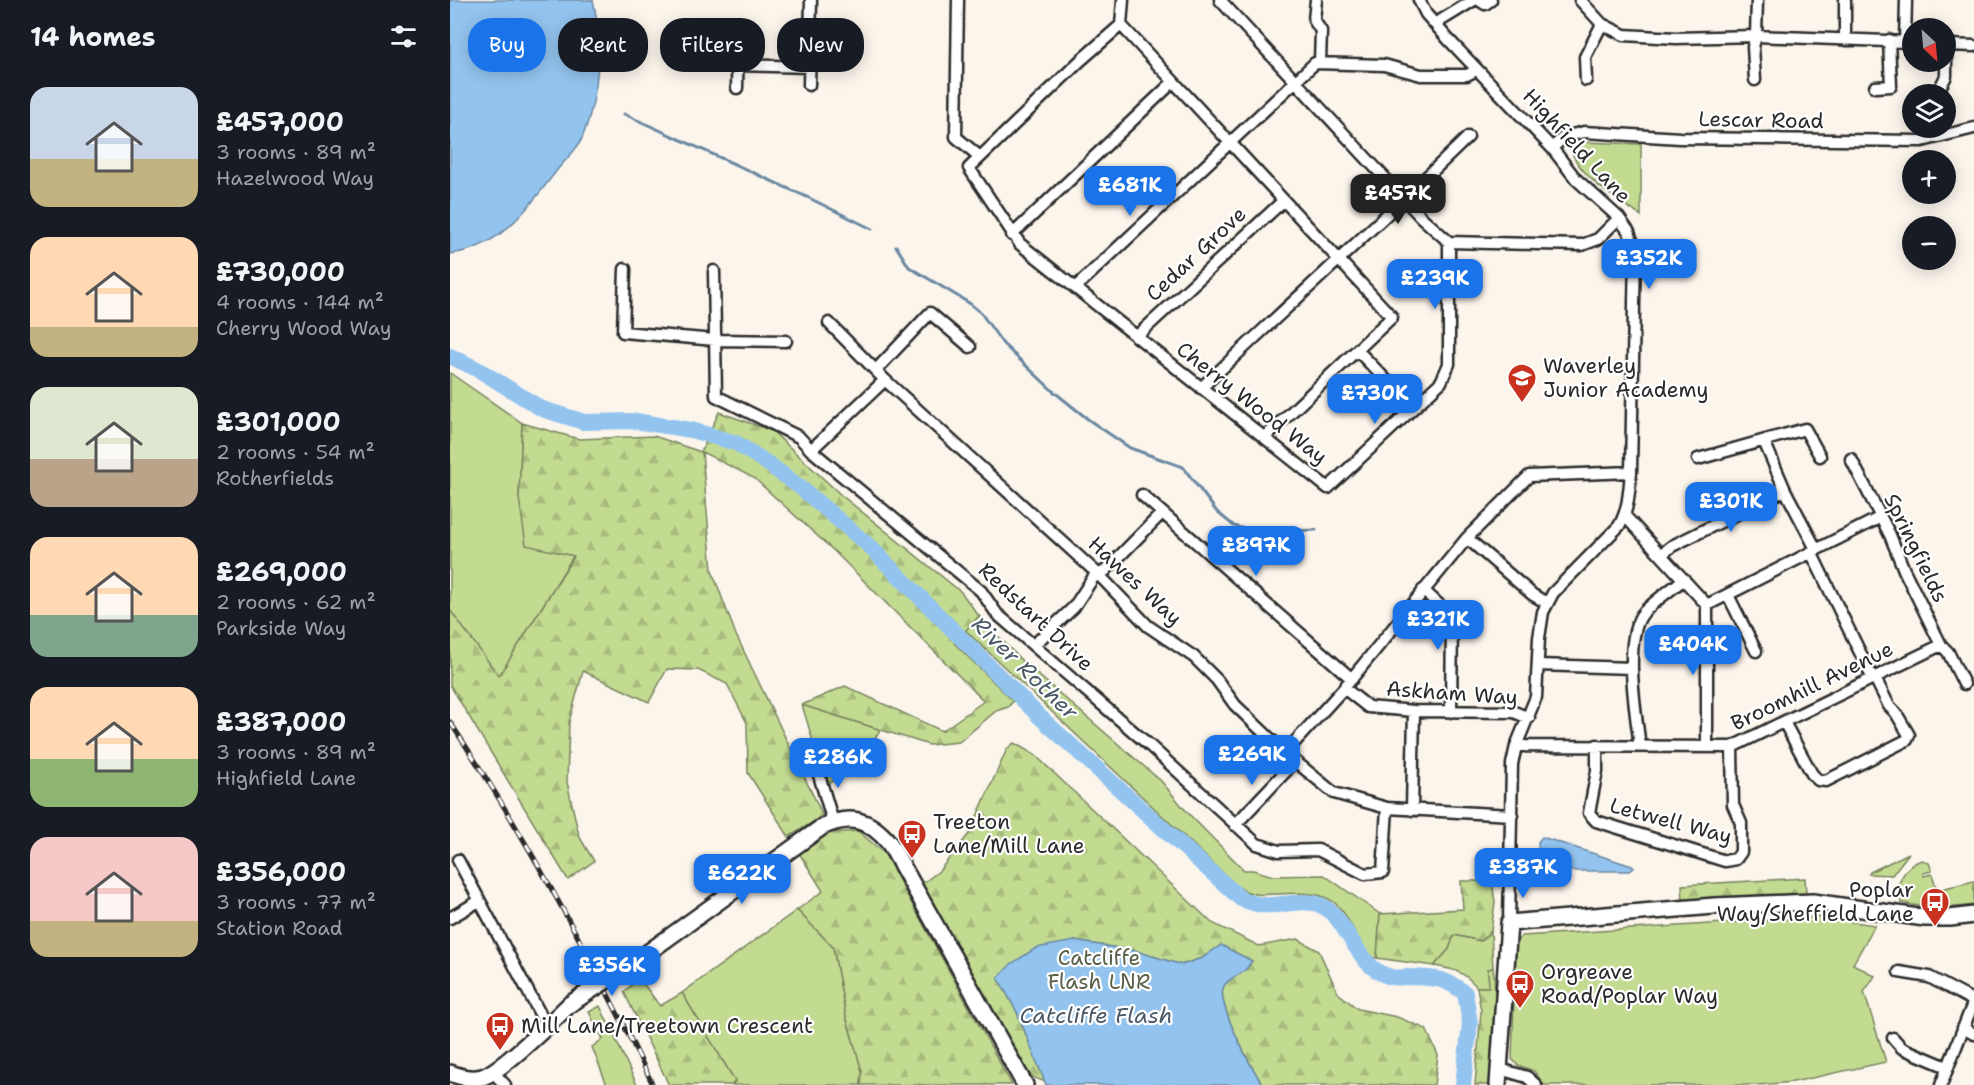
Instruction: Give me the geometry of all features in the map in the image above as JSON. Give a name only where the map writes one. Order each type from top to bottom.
[{"type":"main road","points":[[450,1072],[472,1078],[493,1072],[570,1005],[636,961],[806,838],[834,822],[845,820],[868,824],[880,831],[890,844],[1025,1085]]},
{"type":"main road","points":[[1498,1085],[1509,923],[1714,906],[1814,902],[1925,918],[1974,915]]},
{"type":"street","points":[[811,0],[811,18]]},
{"type":"street","points":[[958,0],[956,137],[980,157],[1120,25],[1123,0]]},
{"type":"street","points":[[1316,0],[1314,20],[1321,31],[1320,62]]},
{"type":"street","name":"Highfield Lane","points":[[1419,0],[1426,14],[1476,70],[1552,148],[1576,179],[1618,218],[1629,232],[1635,249],[1631,472],[1625,516]]},
{"type":"street","points":[[1435,24],[1474,0]]},
{"type":"street","points":[[1479,0],[1485,4],[1491,0]]},
{"type":"street","points":[[1755,80],[1753,46],[1756,36],[1757,0]]},
{"type":"street","points":[[1845,0],[1845,40]]},
{"type":"street","points":[[1906,0],[1907,18]]},
{"type":"street","points":[[1223,1],[1295,82],[1449,243],[1582,245],[1598,239],[1618,218]]},
{"type":"street","points":[[1585,2],[1602,24],[1624,35],[1676,38],[1756,36],[1902,41]]},
{"type":"street","points":[[1586,80],[1585,57],[1602,24]]},
{"type":"street","points":[[1120,25],[1392,317],[1359,351],[1265,437]]},
{"type":"street","points":[[1875,87],[1891,86],[1889,40]]},
{"type":"street","points":[[1956,45],[1974,46]]},
{"type":"street","points":[[1076,287],[1315,63],[1384,65],[1421,75],[1467,75],[1476,70]]},
{"type":"street","points":[[738,72],[738,88]]},
{"type":"street","points":[[809,85],[810,72]]},
{"type":"street","points":[[1012,235],[1173,82]]},
{"type":"street","name":"Lescar Road","points":[[1552,148],[1564,136],[1584,132],[1680,138],[1922,141],[1974,128]]},
{"type":"street","points":[[1201,388],[1405,199],[1468,137]]},
{"type":"street","name":"Cherry Wood Way","points":[[980,157],[969,168],[1020,244],[1328,489],[1440,382],[1449,364],[1449,243]]},
{"type":"street","name":"Cedar Grove","points":[[1136,337],[1283,201]]},
{"type":"street","points":[[625,269],[623,332],[715,340],[786,341]]},
{"type":"street","name":"Redstart Drive","points":[[714,271],[716,396],[799,437],[811,450],[981,591],[997,614],[1035,644],[1257,844],[1279,851],[1318,850],[1365,874],[1383,872],[1387,808]]},
{"type":"street","points":[[876,370],[930,313],[970,347]]},
{"type":"street","name":"Hawes Way","points":[[829,323],[885,380],[1099,575],[1148,626],[1194,657],[1235,705],[1289,756],[1334,793],[1387,808],[1512,815]]},
{"type":"street","points":[[1359,351],[1413,408]]},
{"type":"street","points":[[811,450],[885,380]]},
{"type":"street","points":[[1698,459],[1805,429],[1820,456]]},
{"type":"street","points":[[1764,441],[1874,678],[1889,706],[1896,712],[1909,735],[1907,740],[1826,781],[1818,780],[1812,774],[1784,722]]},
{"type":"street","name":"Springfields","points":[[1851,459],[1879,518],[1890,535],[1904,570],[1941,645],[1948,652],[1964,684]]},
{"type":"street","points":[[1235,825],[1287,770],[1293,744],[1344,688],[1467,538],[1529,476],[1631,472]]},
{"type":"street","points":[[1662,554],[1672,546],[1785,490]]},
{"type":"street","points":[[1142,495],[1352,678]]},
{"type":"street","points":[[1035,644],[1074,606],[1093,578],[1099,575],[1162,513]]},
{"type":"street","points":[[1509,923],[1512,764],[1516,746],[1536,697],[1543,612],[1553,593],[1619,526],[1625,516],[1707,605],[1707,747]]},
{"type":"street","points":[[1707,605],[1879,518]]},
{"type":"street","points":[[1467,538],[1533,595],[1547,603]]},
{"type":"street","points":[[1640,746],[1632,668],[1633,634],[1644,612],[1684,579]]},
{"type":"street","points":[[1423,590],[1452,619],[1451,712]]},
{"type":"street","points":[[1728,595],[1756,651]]},
{"type":"street","name":"Broomhill Avenue","points":[[1516,746],[1732,747],[1941,645]]},
{"type":"street","points":[[1538,665],[1632,668]]},
{"type":"street","name":"Askham Way","points":[[1344,688],[1368,707],[1414,711],[1514,712],[1529,718]]},
{"type":"street","points":[[1413,810],[1414,711]]},
{"type":"street","name":"Letwell Way","points":[[1597,746],[1597,771],[1589,813],[1591,817],[1596,821],[1725,861],[1736,859],[1741,852],[1741,823],[1733,805],[1732,747]]},
{"type":"street","points":[[816,765],[834,822]]},
{"type":"street","points":[[458,860],[546,1025]]},
{"type":"street","points":[[450,918],[479,901]]},
{"type":"street","points":[[1899,972],[1929,977],[1974,1001],[1941,1085]]},
{"type":"street","points":[[1963,1028],[1974,1034]]},
{"type":"street","points":[[1893,1038],[1902,1048],[1947,1066]]},
{"type":"street","points":[[1500,1069],[1527,1077],[1536,1085]]},
{"type":"street","points":[[493,1072],[505,1085]]},
{"type":"green space","points":[[1582,142],[1641,144],[1641,216],[1611,196],[1583,170],[1571,151],[1573,146]]},
{"type":"green space","points":[[450,373],[522,423],[519,498],[574,555],[499,677],[450,610]]},
{"type":"green space","points":[[719,412],[772,431],[841,495],[961,592],[979,616],[954,643],[1013,701],[1008,707],[996,711],[959,742],[929,745],[802,705],[845,686],[942,731],[984,701],[835,552],[754,478],[702,452],[712,571],[736,635],[823,816],[789,837],[748,773],[747,723],[727,684],[698,670],[667,669],[649,702],[583,671],[569,722],[567,782],[579,836],[594,861],[568,880],[450,685],[450,610],[499,676],[574,556],[526,545],[519,498],[522,423],[579,439],[654,436],[701,452]]},
{"type":"green space","points":[[979,616],[1022,661],[1161,781],[1187,812],[1244,870],[1253,870],[1273,876],[1324,875],[1380,914],[1377,958],[1367,957],[1344,913],[1337,904],[1327,898],[1300,893],[1257,894],[1238,887],[965,630]]},
{"type":"green space","points":[[802,705],[881,730],[848,775],[826,784]]},
{"type":"green space","name":"Catcliffe Flash LNR","points":[[1014,743],[1035,755],[1212,923],[1259,946],[1298,939],[1319,951],[1338,993],[1358,1009],[1397,1017],[1426,1029],[1438,1055],[1434,1085],[1263,1085],[1229,1020],[1222,993],[1224,985],[1252,961],[1221,945],[1202,958],[1182,965],[1136,951],[1075,941],[998,978],[1017,1012],[1045,1082],[1030,1076],[922,884],[939,871],[969,834],[1007,749]]},
{"type":"green space","points":[[858,831],[884,853],[1012,1085],[861,1085],[862,1071],[846,1016],[833,947],[797,910],[823,891],[799,853],[829,833]]},
{"type":"green space","points":[[1909,853],[1892,875],[1869,874],[1870,872]]},
{"type":"green space","points":[[1922,860],[1929,863],[1932,871],[1923,873],[1923,876],[1932,874],[1937,890],[1974,881],[1974,905],[1938,907],[1902,903],[1898,891],[1899,884],[1905,872]]},
{"type":"green space","points":[[1805,878],[1806,894],[1683,901],[1682,885]]},
{"type":"green space","points":[[1461,881],[1492,881],[1495,902],[1491,931],[1481,941],[1454,935],[1449,949],[1434,966],[1377,958],[1380,914],[1463,909]]},
{"type":"green space","points":[[797,910],[833,947],[846,1016],[862,1071],[861,1085],[732,1085],[735,1081],[682,993]]},
{"type":"green space","points":[[1818,917],[1875,925],[1853,964],[1875,976],[1864,992],[1886,1062],[1793,1082],[1758,1085],[1544,1085],[1534,1071],[1518,1065],[1512,1059],[1516,942],[1522,936]]},
{"type":"green space","points":[[1491,931],[1493,968],[1488,969],[1489,987],[1477,987],[1458,972],[1434,966],[1449,949],[1454,935],[1481,941]]},
{"type":"green space","points":[[1493,968],[1495,1012],[1490,1085],[1475,1085],[1481,1011],[1477,987],[1489,987],[1488,969]]},
{"type":"green space","points":[[639,978],[660,1006],[682,993],[735,1081],[732,1085],[669,1085],[624,992]]},
{"type":"green space","points":[[600,1006],[637,1085],[607,1085],[592,1047],[603,1039],[589,1012]]},
{"type":"water","points":[[450,0],[593,0],[596,18],[558,18],[558,72],[598,72],[593,103],[581,140],[512,224],[485,244],[450,254]]},
{"type":"water","points":[[1542,837],[1634,868],[1630,871],[1540,871],[1538,842]]},
{"type":"water","name":"Catcliffe Flash","points":[[1075,941],[1136,951],[1182,965],[1202,958],[1221,945],[1252,961],[1244,971],[1224,986],[1222,994],[1224,1006],[1236,1036],[1263,1085],[1046,1085],[1017,1012],[998,978],[1011,964],[1036,948]]},
{"type":"waterway","points":[[624,114],[872,229]]},
{"type":"waterway","points":[[896,246],[909,267],[969,303],[981,313],[1003,344],[1053,391],[1089,420],[1130,448],[1183,467],[1217,512],[1234,526],[1254,532],[1316,530]]},
{"type":"waterway","name":"River Rother","points":[[450,356],[479,370],[542,409],[584,422],[635,421],[691,430],[736,443],[767,463],[801,488],[868,545],[1041,718],[1241,899],[1260,905],[1316,903],[1331,913],[1360,954],[1379,972],[1391,977],[1439,979],[1465,993],[1470,1023],[1463,1085]]},
{"type":"railway","points":[[450,722],[506,810],[558,900],[653,1085]]},
{"type":"place","name":"Waverley Junior Academy","points":[[1522,404]]},
{"type":"place","name":"Treeton Lane/Mill Lane","points":[[912,860]]},
{"type":"place","name":"Poplar Way/Sheffield Lane","points":[[1935,928]]},
{"type":"place","name":"Orgreave Road/Poplar Way","points":[[1520,1010]]},
{"type":"place","name":"Mill Lane/Treetown Crescent","points":[[500,1052]]}]
